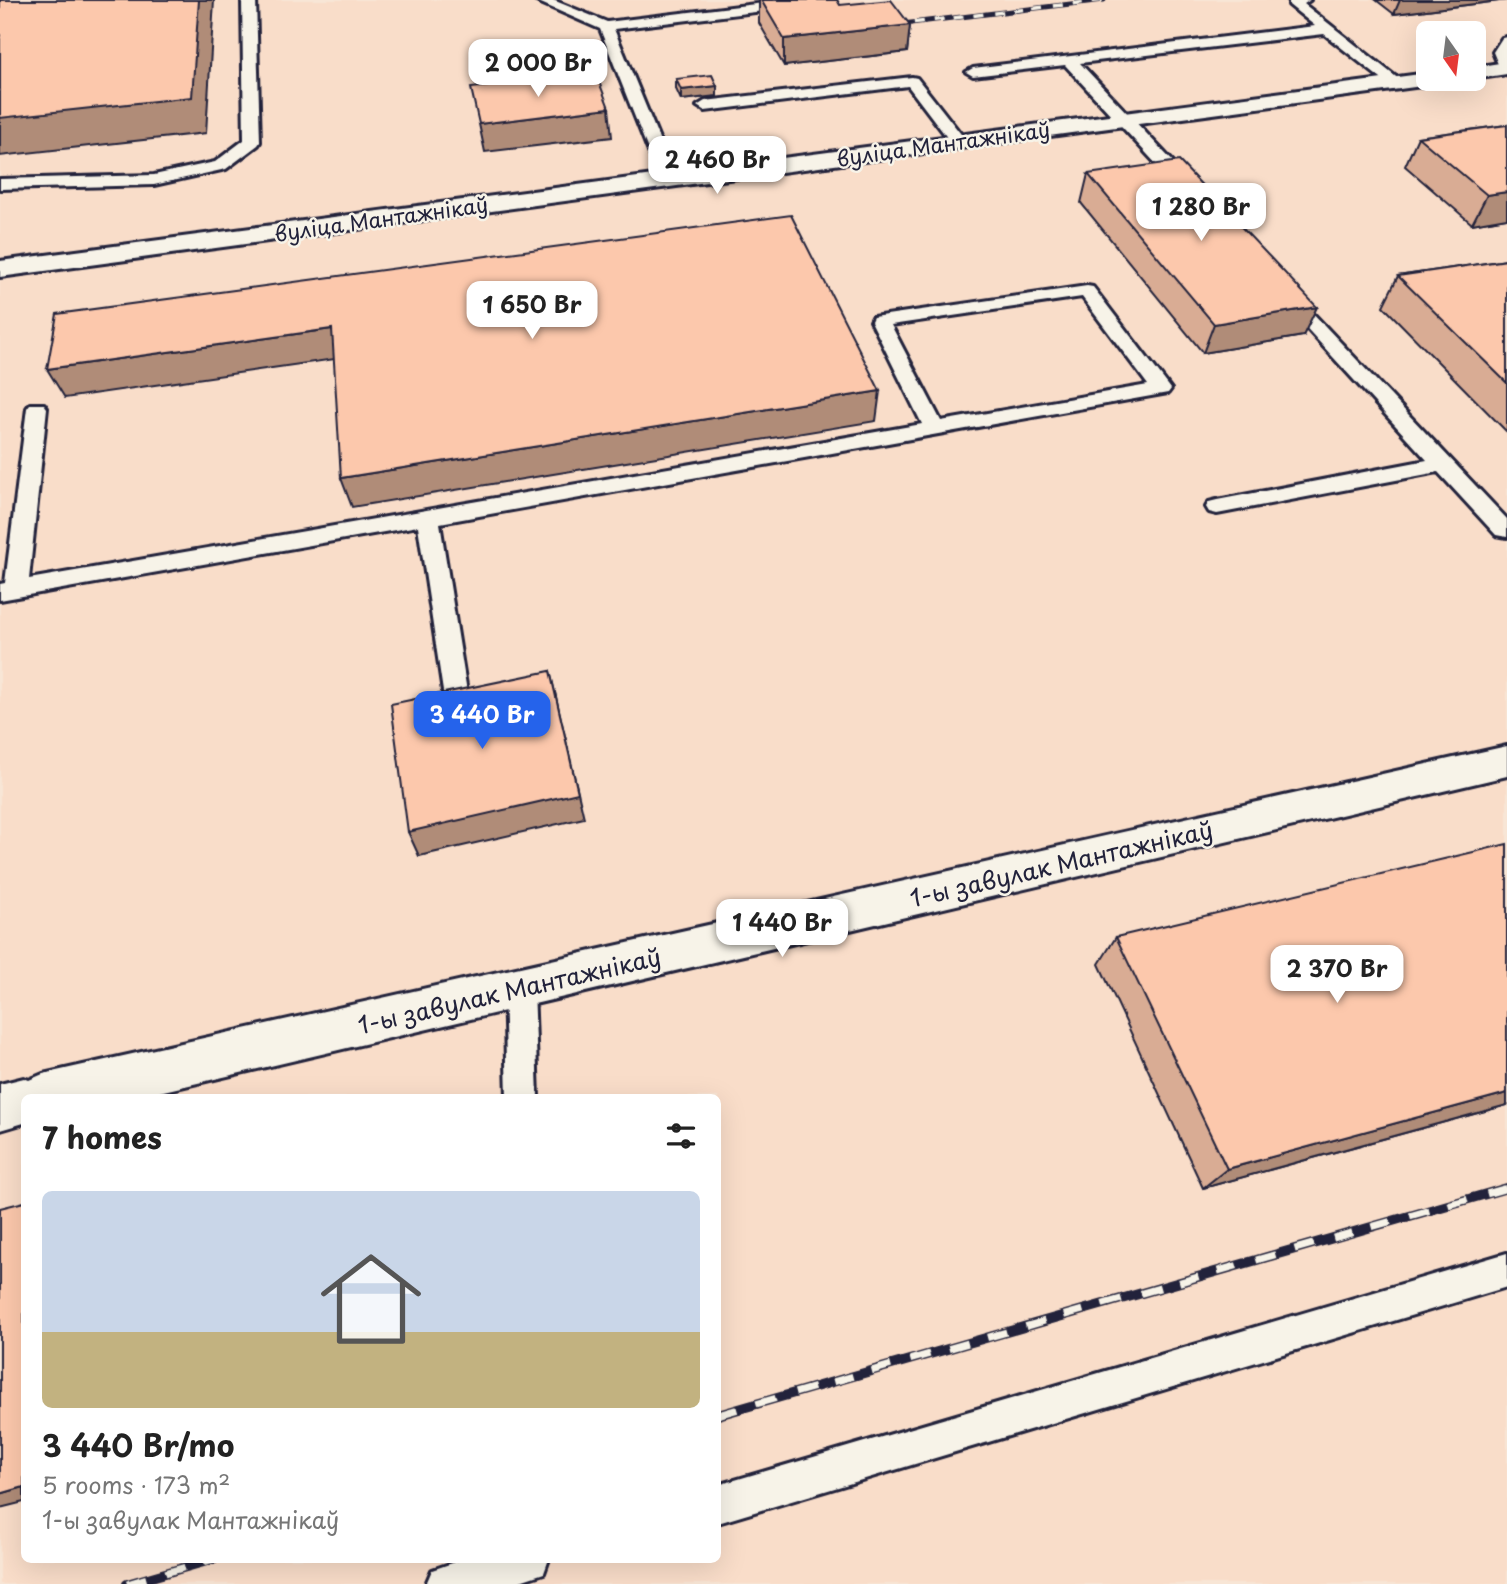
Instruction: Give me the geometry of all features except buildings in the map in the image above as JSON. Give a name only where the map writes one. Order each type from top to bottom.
[{"type":"street","points":[[1486,72],[1507,69]]},
{"type":"street","name":"вуліца Мантажнікаў","points":[[0,269],[1416,81]]},
{"type":"street","name":"1-ы завулак Мантажнікаў","points":[[56,1094],[1507,761]]},
{"type":"street","points":[[0,1107],[21,1102]]},
{"type":"lane","points":[[0,184],[153,180],[220,166],[252,142],[249,0]]},
{"type":"lane","points":[[541,0],[606,26],[663,14],[822,0]]},
{"type":"lane","points":[[1303,0],[1294,2],[1395,83]]},
{"type":"lane","points":[[606,26],[668,180]]},
{"type":"lane","points":[[973,72],[1327,29]]},
{"type":"lane","points":[[1507,41],[1500,52],[1507,69]]},
{"type":"lane","points":[[1069,60],[1199,200]]},
{"type":"lane","points":[[705,106],[912,81],[958,141]]},
{"type":"lane","points":[[1274,281],[1503,530]]},
{"type":"lane","points":[[37,408],[8,591],[1161,389],[1087,291],[880,321],[934,428]]},
{"type":"lane","points":[[1217,507],[1443,464]]},
{"type":"lane","points":[[428,517],[456,698]]},
{"type":"lane","points":[[519,988],[523,1094]]},
{"type":"lane","points":[[721,1503],[1507,1270]]},
{"type":"lane","points":[[446,1584],[517,1563]]},
{"type":"shaded area","points":[[0,0],[1507,0],[1507,1584],[0,1584]]},
{"type":"railway","points":[[894,25],[1104,0]]},
{"type":"railway","points":[[721,1414],[1507,1188]]},
{"type":"railway","points":[[127,1584],[200,1563]]}]
